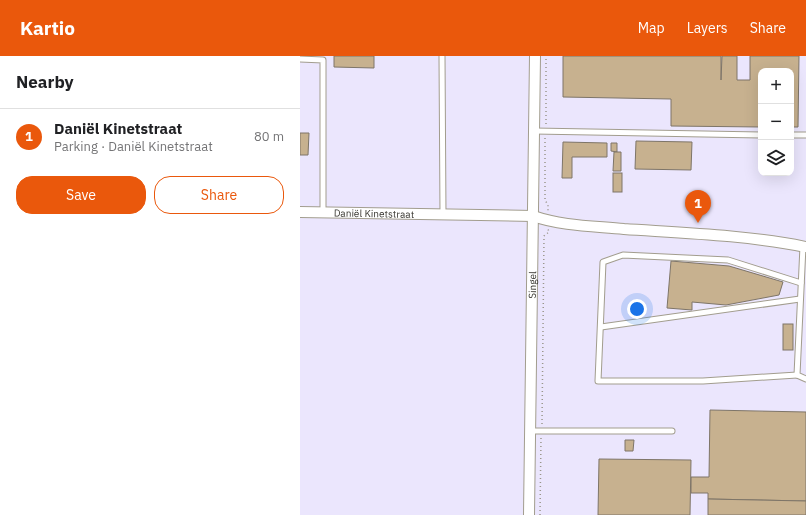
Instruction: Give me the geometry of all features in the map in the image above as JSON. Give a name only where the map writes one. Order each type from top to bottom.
[{"type":"street","name":"Singel","points":[[529,515],[535,56]]},
{"type":"street","name":"Daniël Kinetstraat","points":[[300,212],[533,216],[548,221],[589,226],[772,240],[804,247]]},
{"type":"lane","points":[[442,56],[443,214]]},
{"type":"lane","points":[[300,59],[323,60],[323,212]]},
{"type":"lane","points":[[534,131],[758,135]]},
{"type":"lane","points":[[794,135],[806,135]]},
{"type":"lane","points":[[796,375],[804,247]]},
{"type":"lane","points":[[801,283],[728,260],[623,255],[603,262],[598,381],[703,381],[796,375],[806,379]]},
{"type":"lane","points":[[601,327],[800,299]]},
{"type":"lane","points":[[530,431],[672,432]]},
{"type":"path","points":[[540,515],[544,236],[549,232],[548,205],[545,200],[546,56]]},
{"type":"shaded area","points":[[300,56],[806,56],[806,515],[300,515]]},
{"type":"building","points":[[334,56],[374,56],[374,68],[334,67]]},
{"type":"building","points":[[563,56],[721,56],[721,80],[722,56],[737,56],[737,80],[750,80],[750,56],[799,56],[798,127],[794,127],[794,68],[758,68],[758,127],[671,126],[671,99],[563,97]]},
{"type":"building","points":[[300,133],[309,133],[308,155],[300,155]]},
{"type":"building","points":[[636,141],[692,142],[691,170],[635,169]]},
{"type":"building","points":[[563,142],[607,143],[607,157],[572,157],[572,178],[562,178]]},
{"type":"building","points":[[611,143],[617,143],[617,152],[611,151]]},
{"type":"building","points":[[614,152],[621,152],[621,171],[613,171]]},
{"type":"building","points":[[613,173],[622,173],[622,192],[613,192]]},
{"type":"building","points":[[671,261],[729,266],[783,282],[779,295],[726,305],[692,302],[692,310],[667,308]]},
{"type":"building","points":[[783,324],[793,324],[793,350],[783,350]]},
{"type":"building","points":[[710,410],[806,412],[806,501],[708,499],[708,493],[691,493],[691,477],[709,477]]},
{"type":"building","points":[[625,440],[634,440],[633,451],[625,451]]},
{"type":"building","points":[[599,459],[691,460],[690,515],[598,515]]},
{"type":"building","points":[[708,499],[806,501],[806,515],[708,515]]},
{"type":"place","name":"Daniël Kinetstraat","points":[[698,223]]}]
